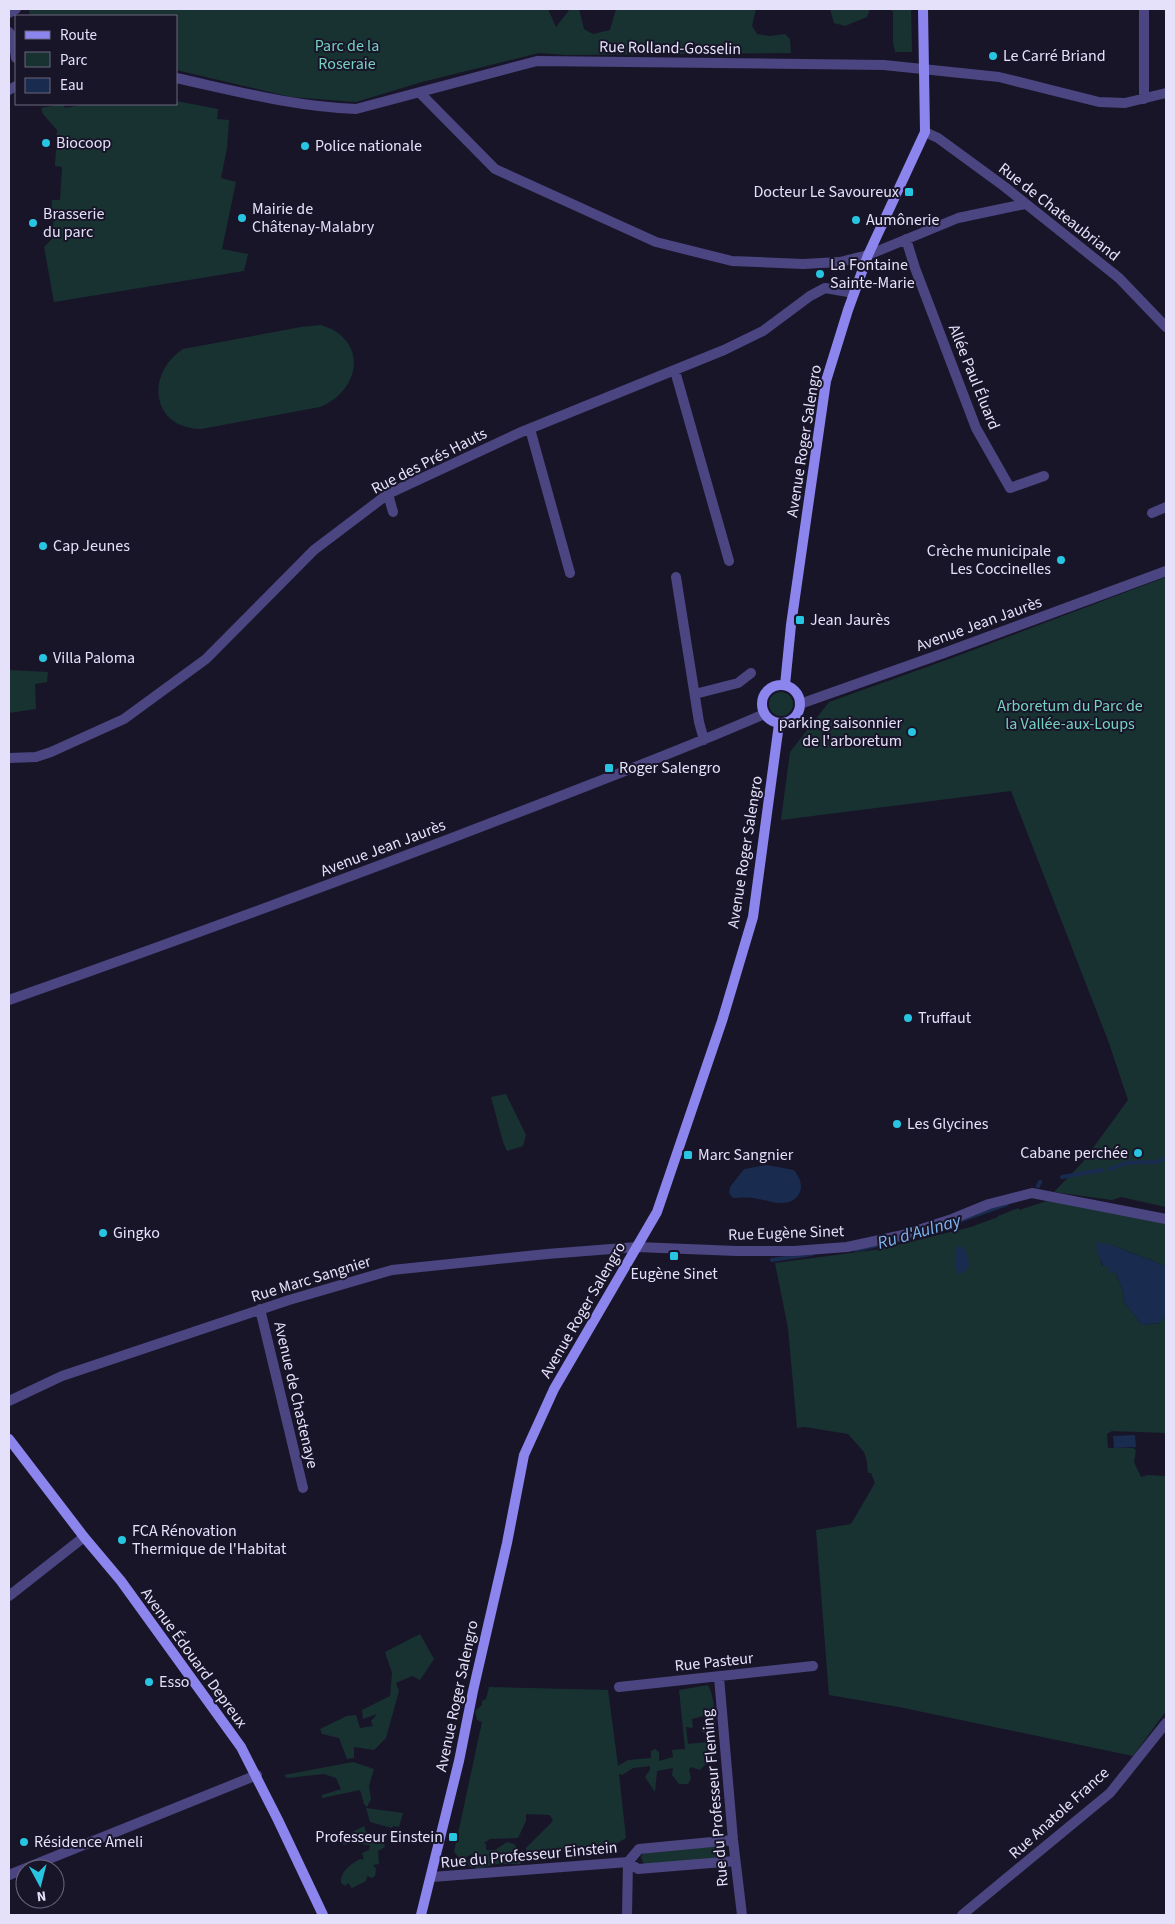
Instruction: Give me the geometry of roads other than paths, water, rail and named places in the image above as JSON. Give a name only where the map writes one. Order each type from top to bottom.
[{"type":"main road","name":"Avenue Roger Salengro","points":[[784,685],[826,381],[868,255],[925,132],[923,9]]},
{"type":"main road","points":[[777,685],[792,688],[798,695],[800,704],[799,711],[794,719],[780,724],[772,722],[764,714],[762,707],[766,692],[777,685]]},
{"type":"main road","name":"Avenue Roger Salengro","points":[[421,1915],[432,1877],[507,1543],[524,1455],[554,1389],[657,1212],[722,1020],[753,917],[780,724]]},
{"type":"main road","name":"Avenue Édouard Depreux","points":[[9,1439],[84,1537],[121,1581],[241,1747],[257,1775],[322,1915]]},
{"type":"street","points":[[9,13],[16,9]]},
{"type":"street","points":[[1144,9],[1144,99]]},
{"type":"street","points":[[9,32],[13,37],[15,51]]},
{"type":"street","name":"Rue Rolland-Gosselin","points":[[178,78],[295,104],[356,109],[538,61],[884,65],[998,77],[1099,102],[1125,103],[1166,93]]},
{"type":"street","points":[[420,93],[495,169],[656,242],[732,262],[809,264],[840,262],[868,255],[958,218],[1025,204]]},
{"type":"street","name":"Rue de Chateaubriand","points":[[925,132],[946,144],[1005,187],[1119,278],[1166,327]]},
{"type":"street","name":"Allée Paul Éluard","points":[[906,239],[914,268],[976,428],[1010,488],[1044,476]]},
{"type":"street","name":"Rue des Prés Hauts","points":[[9,758],[36,757],[51,752],[124,719],[206,659],[314,550],[388,494],[530,429],[724,350],[763,332],[810,296],[825,288],[854,293]]},
{"type":"street","points":[[675,370],[730,562]]},
{"type":"street","points":[[530,429],[570,573]]},
{"type":"street","points":[[388,494],[393,512]]},
{"type":"street","points":[[1152,513],[1166,507]]},
{"type":"street","name":"Avenue Jean Jaurès","points":[[800,704],[1166,571]]},
{"type":"street","points":[[676,577],[694,694],[704,740]]},
{"type":"street","points":[[694,694],[738,683],[751,673]]},
{"type":"street","name":"Avenue Jean Jaurès","points":[[9,1000],[381,865],[704,740],[764,714]]},
{"type":"street","name":"Rue Eugène Sinet","points":[[637,1247],[737,1252],[794,1251],[847,1247],[903,1235],[1006,1199],[1032,1193],[1166,1219]]},
{"type":"street","name":"Rue Marc Sangnier","points":[[9,1401],[62,1376],[260,1309],[392,1270],[637,1247]]},
{"type":"street","name":"Avenue de Chastenaye","points":[[260,1309],[303,1488]]},
{"type":"street","points":[[9,1596],[84,1537]]},
{"type":"street","name":"Rue Pasteur","points":[[619,1687],[813,1666]]},
{"type":"street","name":"Rue du Professeur Fleming","points":[[719,1677],[735,1861],[742,1915]]},
{"type":"street","name":"Rue Anatole France","points":[[962,1915],[1110,1793],[1166,1723]]},
{"type":"street","points":[[9,1876],[257,1775]]},
{"type":"street","name":"Rue du Professeur Einstein","points":[[628,1862],[639,1849],[733,1840]]},
{"type":"street","name":"Rue du Professeur Einstein","points":[[432,1877],[628,1862],[638,1869],[735,1861]]},
{"type":"street","points":[[627,1915],[628,1862]]},
{"type":"water","points":[[767,1165],[794,1170],[801,1183],[800,1192],[796,1198],[785,1203],[779,1203],[750,1198],[733,1198],[729,1193],[730,1187],[744,1169]]},
{"type":"water","points":[[1096,1242],[1111,1245],[1166,1266],[1166,1316],[1159,1323],[1142,1325],[1124,1302],[1122,1288],[1116,1273],[1110,1272],[1107,1266],[1103,1266],[1097,1252]]},
{"type":"water","points":[[957,1246],[964,1248],[968,1256],[969,1267],[964,1272],[958,1274],[955,1260]]},
{"type":"water","points":[[1135,1435],[1136,1447],[1114,1448],[1113,1436]]},
{"type":"waterway","name":"Ru d'Aulnay","points":[[1109,1169],[1132,1162],[1157,1162],[1166,1158]]},
{"type":"waterway","name":"Ru d'Aulnay","points":[[1062,1177],[1102,1170]]},
{"type":"waterway","name":"Ru d'Aulnay","points":[[1038,1186],[1040,1182]]},
{"type":"waterway","name":"Ru d'Aulnay","points":[[933,1230],[1007,1204]]},
{"type":"waterway","name":"Ru d'Aulnay","points":[[856,1250],[905,1239]]},
{"type":"waterway","name":"Ru d'Aulnay","points":[[772,1260],[812,1254]]},
{"type":"place","name":"Le Carré Briand","points":[[993,56]]},
{"type":"place","name":"Biocoop","points":[[46,143]]},
{"type":"place","name":"Police nationale","points":[[305,146]]},
{"type":"place","name":"Docteur Le Savoureux","points":[[909,192]]},
{"type":"place","name":"Mairie de Châtenay-Malabry","points":[[242,218]]},
{"type":"place","name":"Aumônerie","points":[[856,220]]},
{"type":"place","name":"Brasserie du parc","points":[[33,223]]},
{"type":"place","name":"La Fontaine Sainte-Marie","points":[[820,274]]},
{"type":"place","name":"Cap Jeunes","points":[[43,546]]},
{"type":"place","name":"Crèche municipale Les Coccinelles","points":[[1061,560]]},
{"type":"place","name":"Jean Jaurès","points":[[800,620]]},
{"type":"place","name":"Villa Paloma","points":[[43,658]]},
{"type":"place","name":"parking saisonnier de l'arboretum","points":[[912,732]]},
{"type":"place","name":"Roger Salengro","points":[[609,768]]},
{"type":"place","name":"Truffaut","points":[[908,1018]]},
{"type":"place","name":"Les Glycines","points":[[897,1124]]},
{"type":"place","name":"Cabane perchée","points":[[1138,1153]]},
{"type":"place","name":"Marc Sangnier","points":[[688,1155]]},
{"type":"place","name":"Gingko","points":[[103,1233]]},
{"type":"place","name":"Eugène Sinet","points":[[674,1256]]},
{"type":"place","name":"FCA Rénovation Thermique de l'Habitat","points":[[122,1540]]},
{"type":"place","name":"Esso","points":[[149,1682]]},
{"type":"place","name":"Professeur Einstein","points":[[453,1837]]},
{"type":"place","name":"Résidence Ameli","points":[[24,1842]]},
{"type":"park label","name":"Parc de la Roseraie","points":[[347,55]]},
{"type":"park label","name":"Arboretum du Parc de la Vallée-aux-Loups","points":[[1070,715]]}]
